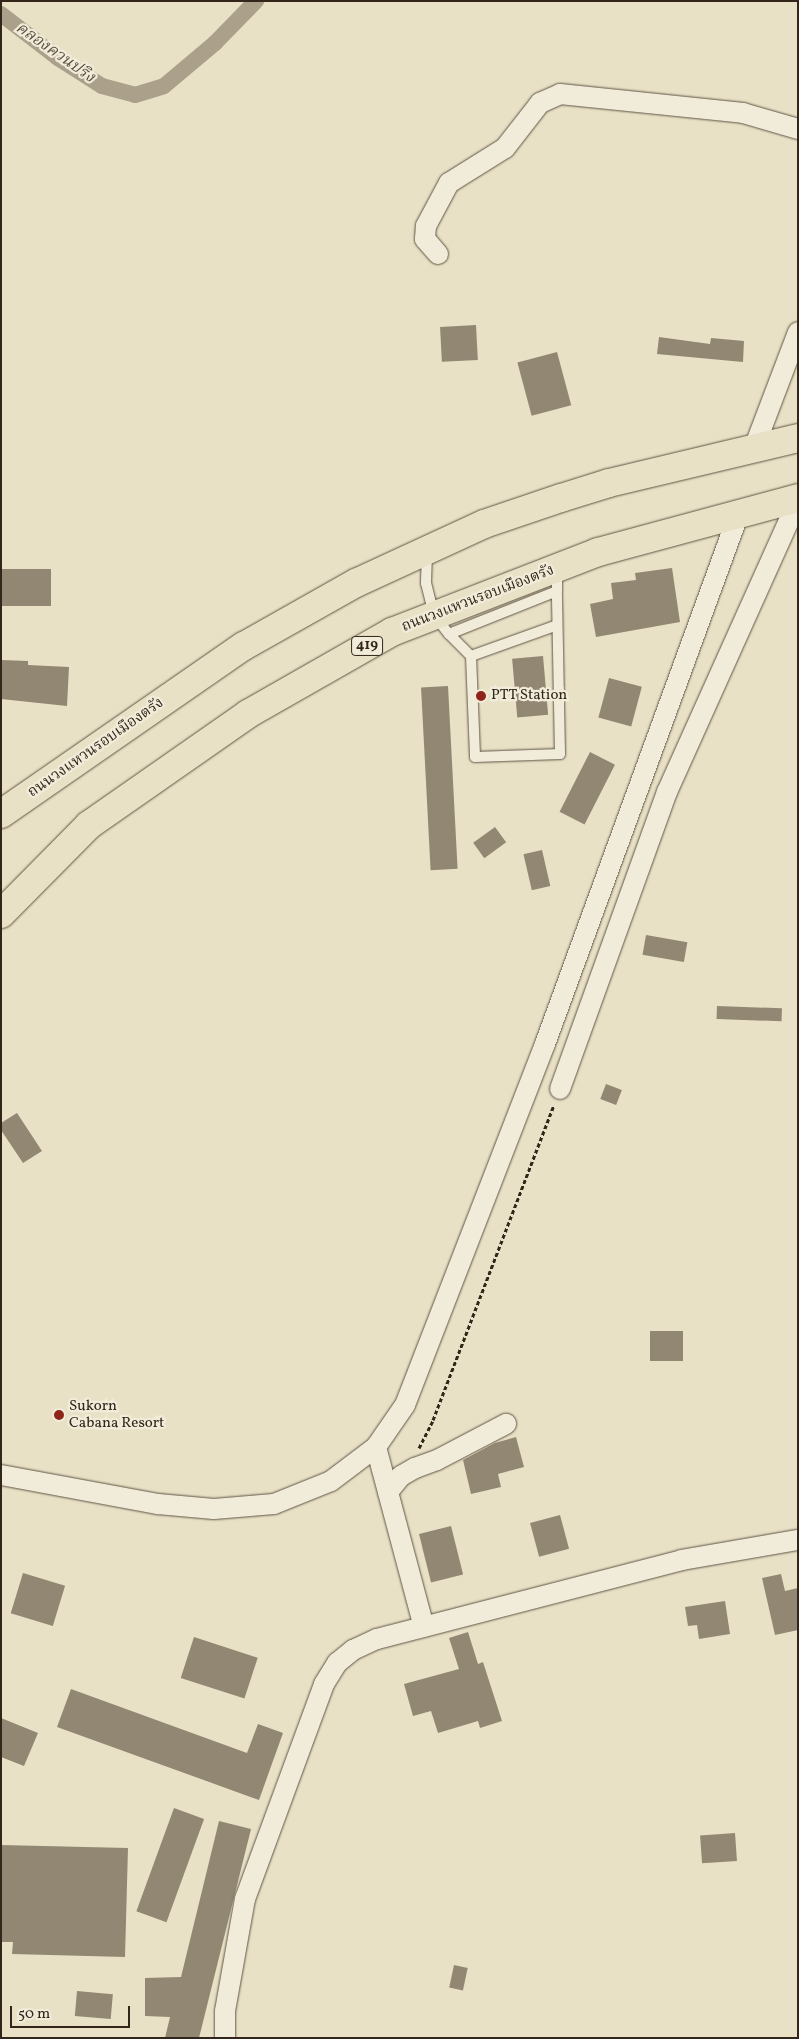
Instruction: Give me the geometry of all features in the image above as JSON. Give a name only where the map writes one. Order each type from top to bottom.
[{"type":"highway","name":"ถนนวงแหวนรอบเมืองตรัง","points":[[1,814],[244,646],[356,583],[484,524],[609,483],[798,438]]},
{"type":"highway","name":"ถนนวงแหวนรอบเมืองตรัง","points":[[1,914],[89,825],[248,714],[392,632],[442,625],[557,580],[598,552],[739,513],[798,499]]},
{"type":"street","points":[[438,254],[425,239],[426,226],[450,183],[505,148],[540,103],[560,94],[743,113],[798,129]]},
{"type":"street","points":[[754,448],[798,332]]},
{"type":"street","points":[[560,1088],[667,792],[798,499]]},
{"type":"street","points":[[1,1476],[158,1504],[214,1509],[274,1504],[331,1481],[376,1447],[405,1405],[545,1044],[739,513]]},
{"type":"street","points":[[388,1492],[401,1476],[506,1424]]},
{"type":"street","points":[[376,1447],[424,1627]]},
{"type":"street","points":[[224,2038],[227,2002],[245,1899],[324,1684],[338,1663],[352,1650],[424,1627],[682,1560],[798,1540]]},
{"type":"lane","points":[[428,550],[426,583],[442,625],[472,656],[475,757],[560,754],[555,626],[557,580]]},
{"type":"lane","points":[[472,656],[555,626]]},
{"type":"path","points":[[401,1476],[432,1420],[515,1199],[560,1088]]},
{"type":"building","points":[[476,325],[478,360],[442,362],[440,327]]},
{"type":"building","points":[[659,337],[710,344],[711,338],[744,341],[743,362],[657,354]]},
{"type":"building","points":[[557,352],[571,405],[532,416],[517,363]]},
{"type":"building","points":[[672,568],[680,622],[596,637],[590,604],[613,599],[611,583],[636,580],[635,573]]},
{"type":"building","points":[[1,569],[51,569],[51,606],[1,606]]},
{"type":"building","points":[[543,656],[548,715],[517,717],[512,659]]},
{"type":"building","points":[[1,660],[28,661],[28,665],[69,667],[67,706],[1,699]]},
{"type":"building","points":[[609,678],[642,687],[631,726],[598,718]]},
{"type":"building","points":[[448,686],[458,869],[431,870],[421,687]]},
{"type":"building","points":[[590,752],[615,765],[585,824],[560,812]]},
{"type":"building","points":[[495,827],[506,842],[484,858],[473,843]]},
{"type":"building","points":[[542,850],[550,886],[532,890],[523,854]]},
{"type":"building","points":[[646,935],[687,942],[684,962],[643,955]]},
{"type":"building","points":[[717,1006],[782,1008],[782,1021],[717,1019]]},
{"type":"building","points":[[606,1084],[622,1090],[616,1105],[600,1099]]},
{"type":"building","points":[[17,1113],[42,1151],[23,1163],[1,1130],[1,1123]]},
{"type":"building","points":[[650,1331],[683,1331],[683,1361],[650,1361]]},
{"type":"building","points":[[516,1437],[524,1467],[498,1474],[501,1487],[471,1494],[463,1460],[495,1443]]},
{"type":"building","points":[[560,1515],[569,1549],[539,1557],[530,1523]]},
{"type":"building","points":[[451,1526],[463,1575],[431,1582],[419,1534]]},
{"type":"building","points":[[23,1573],[65,1586],[53,1626],[11,1613]]},
{"type":"building","points":[[781,1574],[785,1591],[798,1588],[798,1630],[775,1635],[762,1578]]},
{"type":"building","points":[[725,1601],[730,1634],[699,1639],[697,1625],[688,1626],[685,1607]]},
{"type":"building","points":[[468,1632],[478,1664],[483,1662],[502,1721],[480,1728],[478,1721],[438,1733],[431,1711],[413,1716],[404,1684],[459,1669],[449,1638]]},
{"type":"building","points":[[194,1637],[258,1658],[244,1699],[181,1678]]},
{"type":"building","points":[[71,1689],[247,1753],[258,1724],[283,1733],[259,1800],[57,1727]]},
{"type":"building","points":[[1,1718],[38,1733],[24,1766],[1,1757]]},
{"type":"building","points":[[174,1808],[204,1819],[166,1922],[136,1911]]},
{"type":"building","points":[[219,1821],[251,1829],[199,2038],[165,2038],[170,2017],[145,2016],[145,1978],[181,1977]]},
{"type":"building","points":[[735,1833],[737,1861],[702,1863],[700,1835]]},
{"type":"building","points":[[1,1845],[128,1848],[125,1957],[12,1954],[13,1942],[1,1942]]},
{"type":"building","points":[[454,1965],[468,1968],[463,1990],[449,1987]]},
{"type":"building","points":[[77,1991],[113,1994],[111,2019],[75,2016]]},
{"type":"waterway","name":"คลองควนปริง","points":[[1,14],[58,58],[102,86],[135,95],[164,86],[215,43],[256,1]]},
{"type":"place","name":"PTT Station","points":[[481,696]]},
{"type":"place","name":"Sukorn Cabana Resort","points":[[59,1415]]}]
